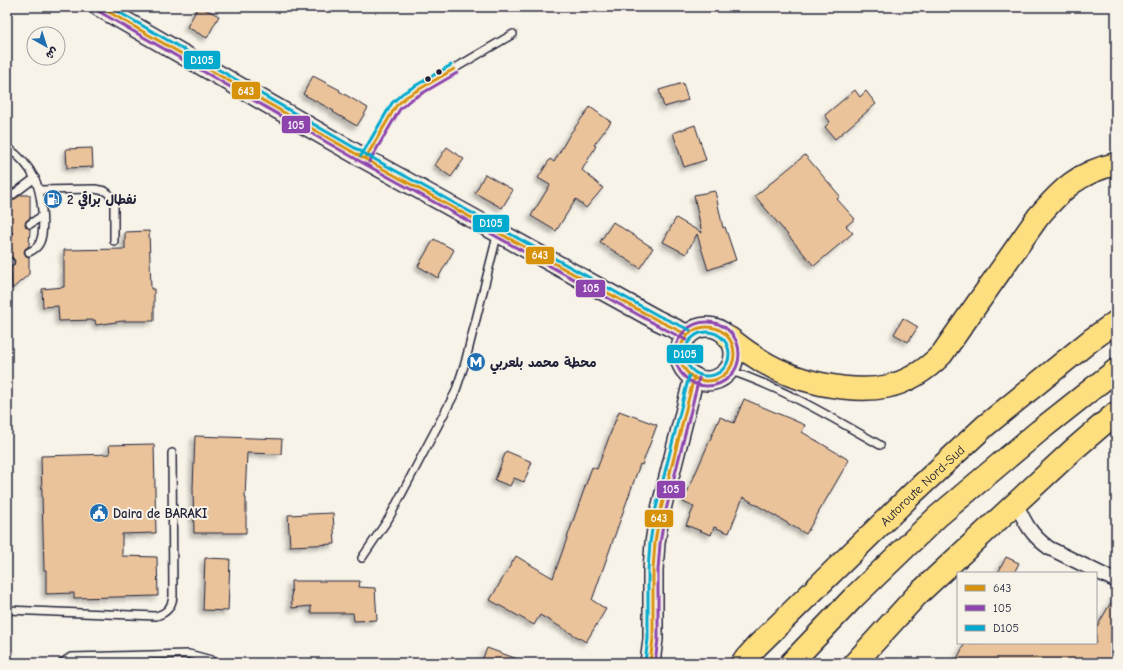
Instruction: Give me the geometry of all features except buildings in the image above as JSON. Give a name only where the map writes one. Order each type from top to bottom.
[{"type":"highway","points":[[729,338],[754,357],[802,380],[858,390],[874,389],[904,381],[931,365],[942,354],[1038,217],[1051,201],[1079,178],[1102,167],[1116,164]]},
{"type":"highway","name":"Autoroute Nord-Sud","points":[[742,663],[757,646],[890,515],[985,426],[1091,340],[1116,322]]},
{"type":"highway","points":[[790,663],[853,598],[937,517],[1038,431],[1116,370]]},
{"type":"highway","points":[[855,663],[917,596],[1073,450],[1116,413]]},
{"type":"main road","points":[[100,7],[365,159],[657,320],[688,335]]},
{"type":"main road","points":[[705,327],[722,331],[729,338],[733,344],[734,358],[728,370],[721,377],[712,380],[703,380],[694,377],[687,372],[682,364],[680,356],[684,341],[688,335],[696,329],[705,327]]},
{"type":"main road","points":[[650,663],[653,638],[653,570],[659,517],[694,377]]},
{"type":"street","points":[[1016,503],[1031,532],[1049,548],[1116,581]]},
{"type":"lane","points":[[365,159],[396,106],[406,97],[513,34]]},
{"type":"lane","points":[[7,147],[19,156],[28,166],[40,190],[42,203],[42,234],[37,247],[29,252]]},
{"type":"lane","points":[[7,199],[35,178]]},
{"type":"lane","points":[[40,190],[95,189],[105,191],[114,202],[114,241]]},
{"type":"lane","points":[[30,224],[42,216]]},
{"type":"lane","points":[[362,558],[389,518],[455,393],[465,363],[498,232]]},
{"type":"lane","points":[[728,370],[747,376],[783,392],[880,445]]},
{"type":"lane","points":[[7,610],[156,616],[161,615],[168,610],[171,606],[173,596],[172,452]]},
{"type":"lane","points":[[62,663],[71,657],[189,654],[211,660],[214,663]]},
{"type":"transit line","name":"643","points":[[100,7],[365,159],[657,320],[688,335]]},
{"type":"transit line","name":"D105","points":[[110,7],[367,155],[659,316],[690,330]]},
{"type":"transit line","name":"105","points":[[98,11],[363,163],[686,340]]},
{"type":"transit line","name":"D105","points":[[361,156],[392,103],[403,93],[451,65]]},
{"type":"transit line","name":"643","points":[[365,159],[396,106],[406,97],[454,69]]},
{"type":"transit line","name":"105","points":[[369,162],[400,109],[409,101],[457,73]]},
{"type":"transit line","name":"105","points":[[707,322],[725,328],[733,336],[739,354],[733,372],[725,380],[707,386],[689,380],[681,372],[675,354],[681,336],[689,328],[707,322]]},
{"type":"transit line","name":"643","points":[[707,327],[717,329],[726,335],[732,344],[734,354],[732,364],[726,373],[717,379],[707,381],[697,379],[688,373],[682,364],[680,354],[682,344],[688,335],[697,329],[707,327]]},
{"type":"transit line","name":"D105","points":[[707,332],[719,336],[725,342],[729,354],[725,366],[719,372],[707,376],[695,372],[689,366],[685,354],[689,342],[695,336],[707,332]]},
{"type":"transit line","name":"D105","points":[[645,662],[648,639],[648,570],[654,516],[689,376]]},
{"type":"transit line","name":"643","points":[[650,663],[653,639],[653,570],[655,543],[659,517],[694,377]]},
{"type":"transit line","name":"105","points":[[655,663],[658,639],[658,570],[664,518],[699,378]]},
{"type":"place","name":"نفطال براقي 2","points":[[53,199]]},
{"type":"place","name":"محطة محمد بلعربي","points":[[476,362]]},
{"type":"place","name":"Daira de BARAKI","points":[[99,513]]}]
